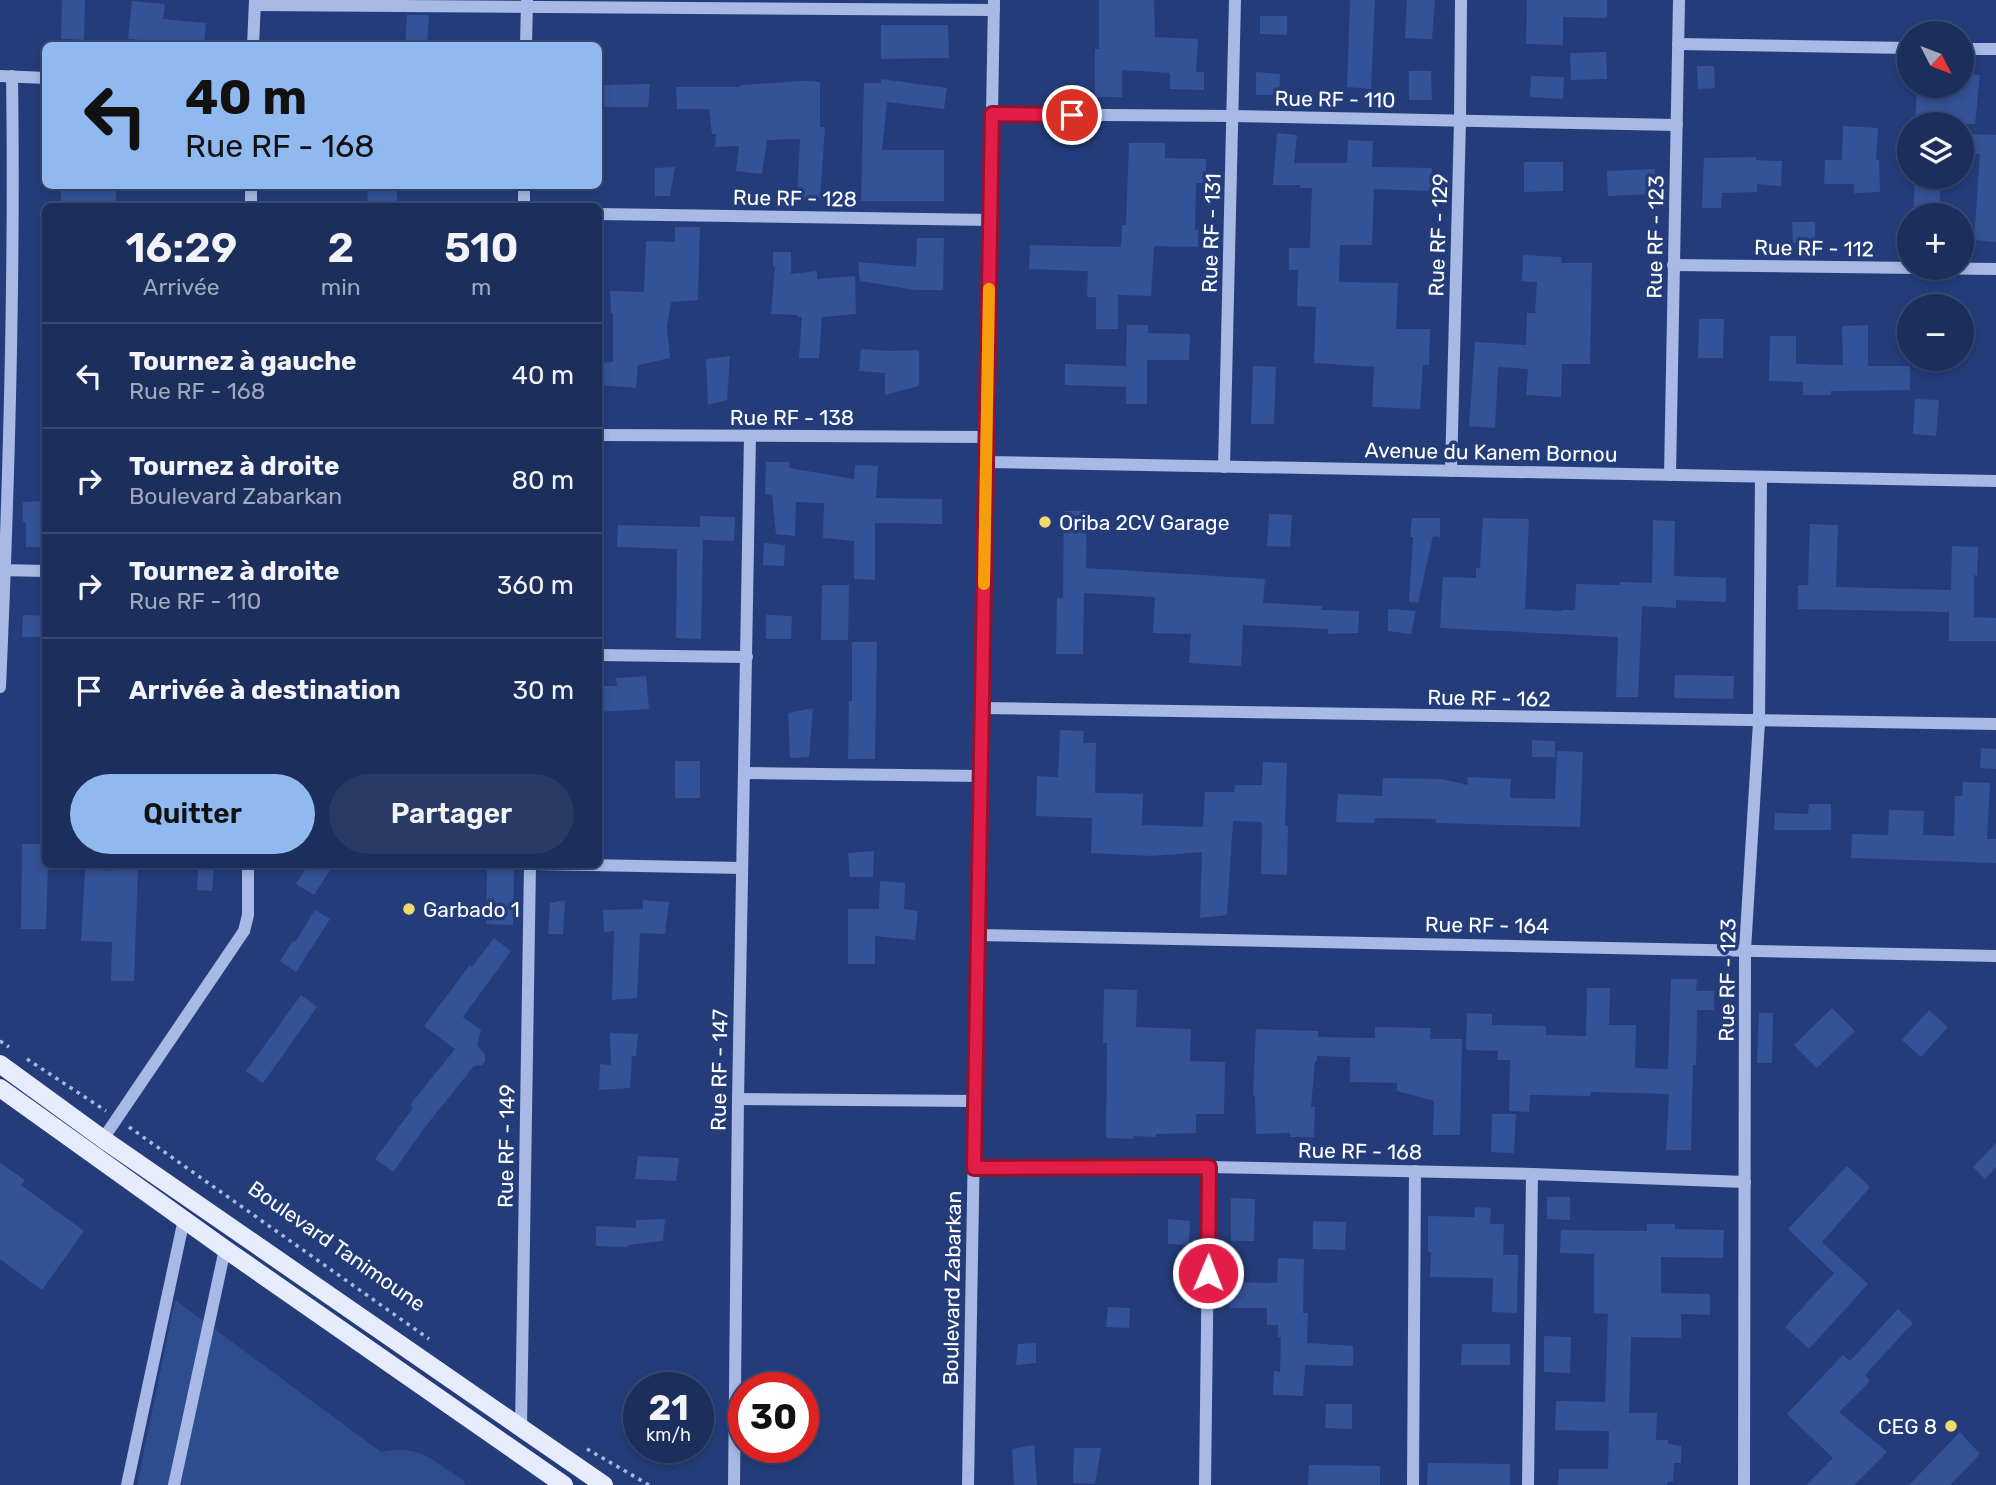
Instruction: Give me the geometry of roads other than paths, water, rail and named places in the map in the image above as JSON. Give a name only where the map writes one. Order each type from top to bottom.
[{"type":"main road","points":[[0,1064],[103,1139],[604,1485]]},
{"type":"main road","points":[[0,1088],[225,1249],[564,1485]]},
{"type":"street","name":"Rue RF - 131","points":[[1224,467],[1235,0]]},
{"type":"street","name":"Rue RF - 129","points":[[1451,471],[1461,0]]},
{"type":"street","name":"Rue RF - 123","points":[[1670,475],[1679,0]]},
{"type":"street","points":[[253,42],[255,3],[994,5]]},
{"type":"street","points":[[526,42],[527,3]]},
{"type":"street","name":"Boulevard Zabarkan","points":[[968,1485],[994,5]]},
{"type":"street","points":[[1678,44],[1897,48]]},
{"type":"street","points":[[1974,49],[1996,49]]},
{"type":"street","points":[[0,687],[6,76],[42,78]]},
{"type":"street","name":"Rue RF - 110","points":[[992,114],[1677,125]]},
{"type":"street","name":"Rue RF - 128","points":[[602,214],[990,220]]},
{"type":"street","name":"Rue RF - 112","points":[[1674,265],[1996,269]]},
{"type":"street","name":"Rue RF - 138","points":[[602,435],[986,437]]},
{"type":"street","name":"Rue RF - 147","points":[[734,1485],[750,436]]},
{"type":"street","name":"Avenue du Kanem Bornou","points":[[986,462],[1996,481]]},
{"type":"street","name":"Rue RF - 123","points":[[1744,1485],[1745,950],[1759,722],[1761,477]]},
{"type":"street","points":[[2,570],[42,571]]},
{"type":"street","points":[[602,654],[747,657]]},
{"type":"street","name":"Rue RF - 162","points":[[982,708],[1996,724]]},
{"type":"street","points":[[744,773],[980,776]]},
{"type":"street","points":[[602,865],[742,868]]},
{"type":"street","points":[[103,1139],[244,931],[248,915],[248,868]]},
{"type":"street","name":"Rue RF - 149","points":[[521,1428],[530,868]]},
{"type":"street","name":"Rue RF - 164","points":[[978,934],[1996,956]]},
{"type":"street","points":[[738,1099],[975,1101]]},
{"type":"street","points":[[1205,1485],[1209,1167]]},
{"type":"street","name":"Rue RF - 168","points":[[974,1168],[1209,1167],[1745,1182]]},
{"type":"street","points":[[1413,1485],[1415,1171]]},
{"type":"street","points":[[1528,1485],[1532,1174]]},
{"type":"street","points":[[127,1485],[184,1219]]},
{"type":"street","points":[[174,1485],[225,1249]]},
{"type":"place","name":"Oriba 2CV Garage","points":[[1045,522]]},
{"type":"place","name":"Garbado 1","points":[[409,909]]},
{"type":"place","name":"CEG 8","points":[[1951,1426]]}]
